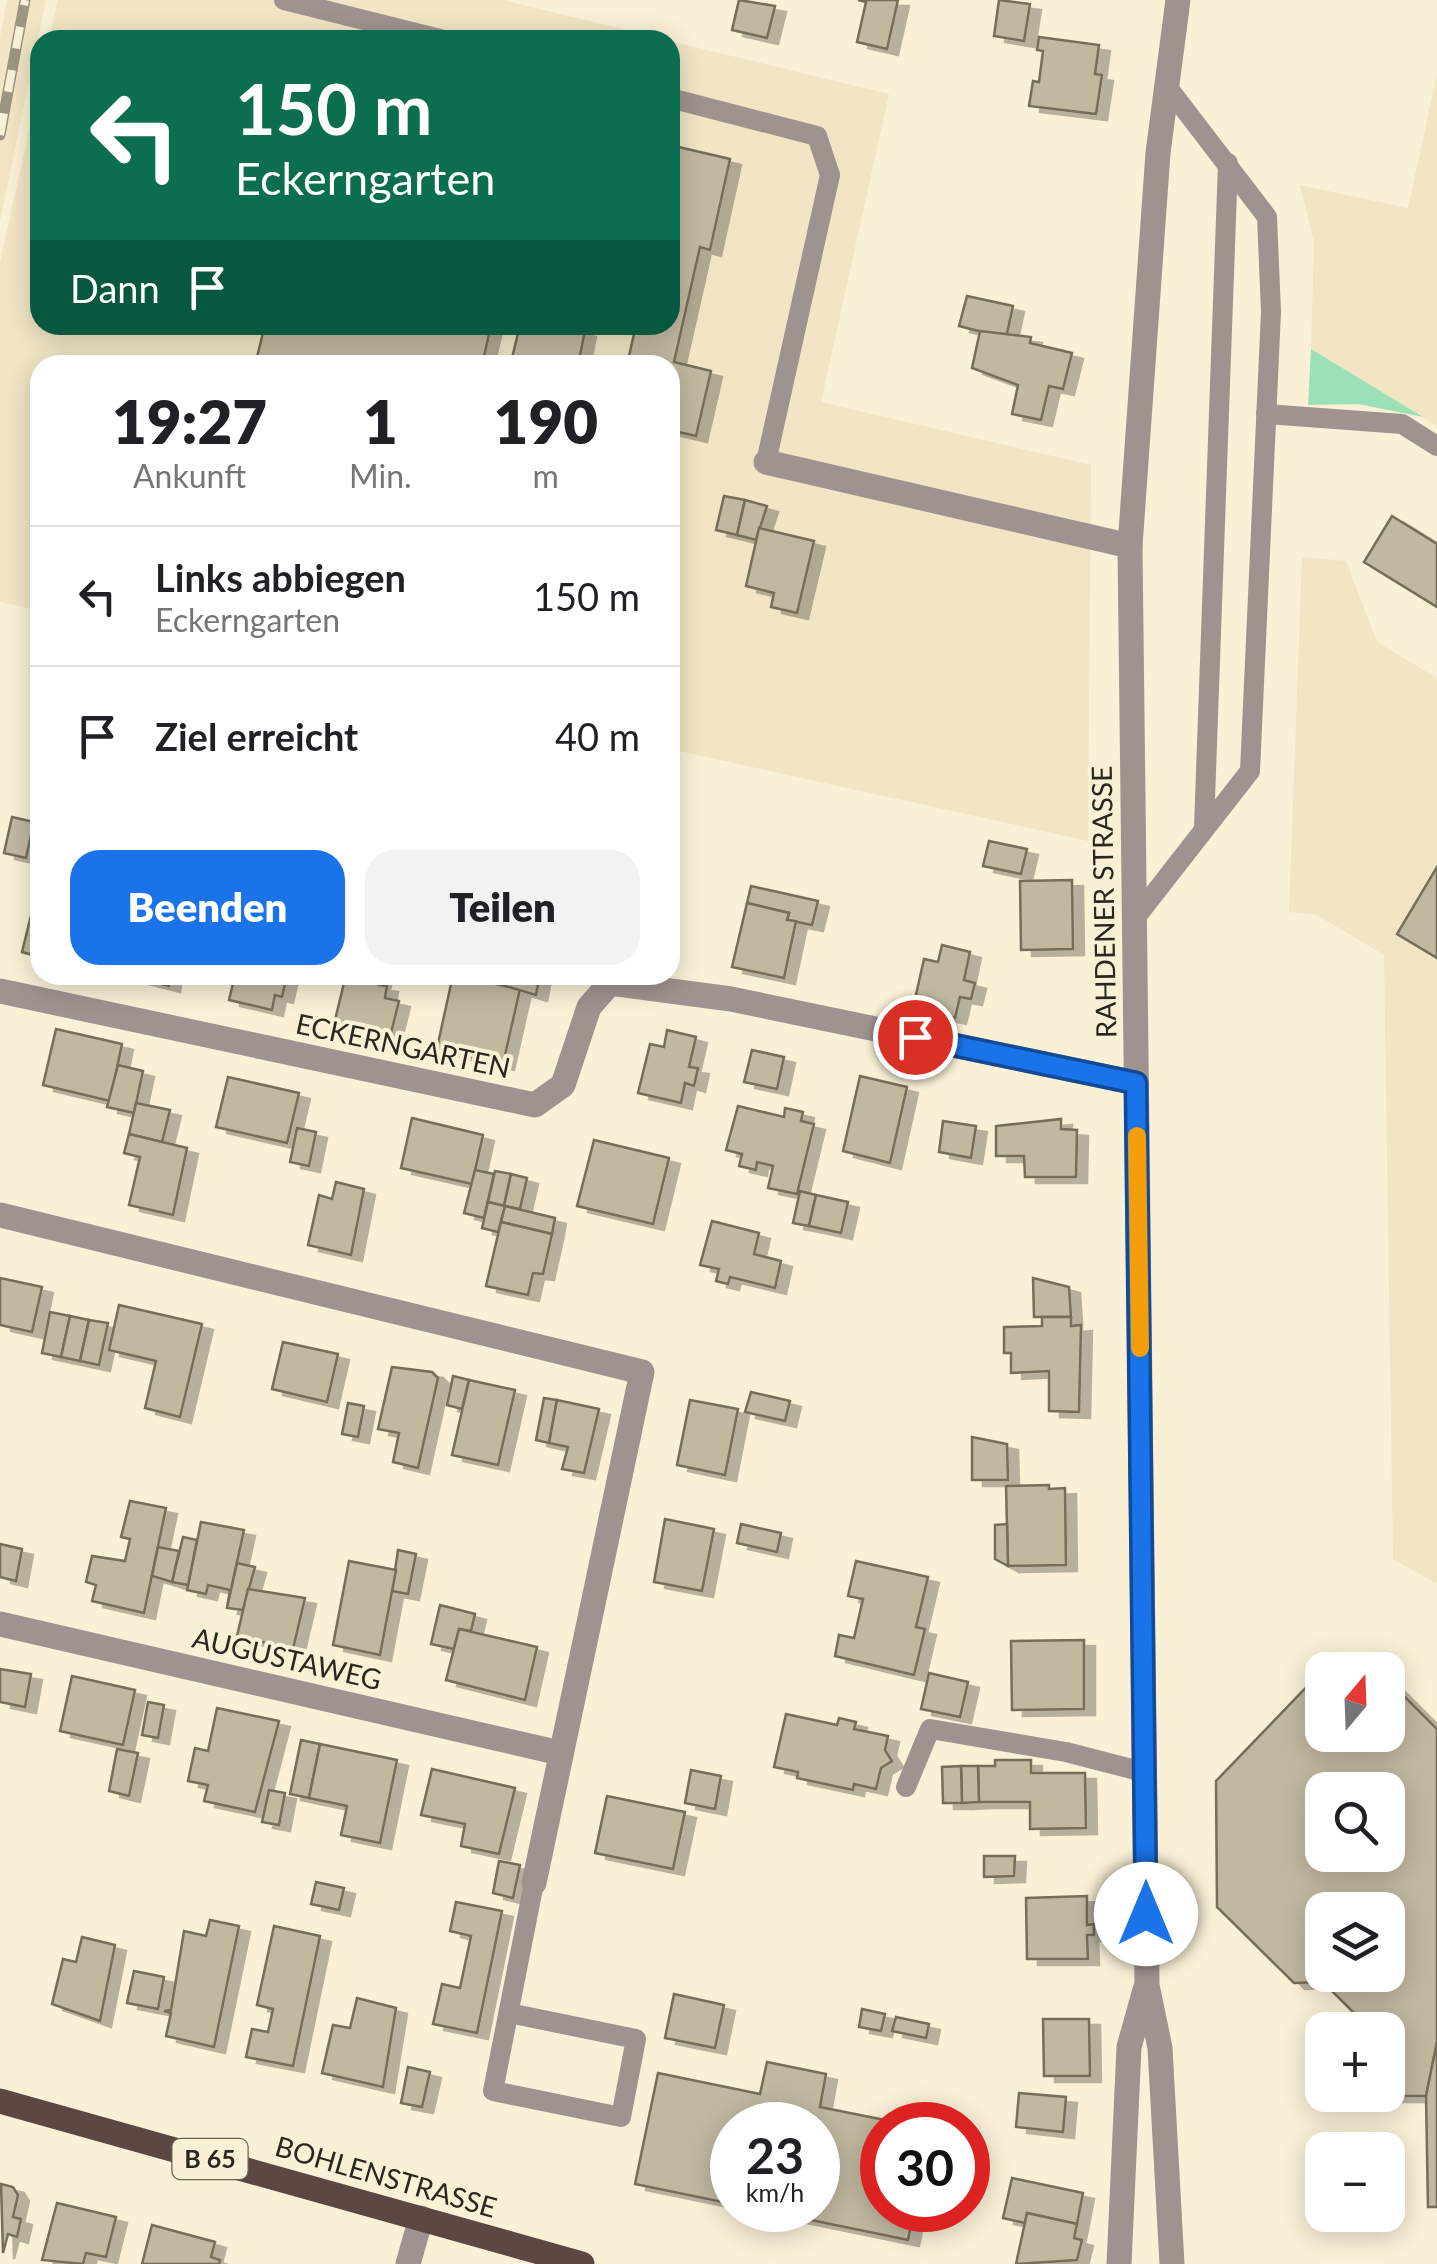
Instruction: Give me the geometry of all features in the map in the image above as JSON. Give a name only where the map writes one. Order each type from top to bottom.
[{"type":"main road","name":"BOHLENSTRASSE","points":[[0,2101],[582,2264]]},
{"type":"street","name":"RAHDENER STRASSE","points":[[1172,2264],[1160,2048],[1146,1985],[1130,546],[1166,85],[1178,0]]},
{"type":"street","points":[[766,462],[1130,546]]},
{"type":"street","name":"ECKERNGARTEN","points":[[0,991],[535,1105],[563,1085],[588,1007],[608,985]]},
{"type":"street","name":"ECKERNGARTEN","points":[[625,985],[731,999],[1136,1083]]},
{"type":"street","points":[[0,1215],[642,1372],[534,1883]]},
{"type":"street","name":"AUGUSTAWEG","points":[[0,1624],[560,1753]]},
{"type":"street","name":"RAHDENER STRASSE","points":[[1119,2264],[1129,2047],[1146,1985]]},
{"type":"street","points":[[408,2264],[420,2218]]},
{"type":"lane","points":[[284,0],[404,30]]},
{"type":"lane","points":[[1136,917],[1250,772],[1271,312],[1267,217],[1166,85]]},
{"type":"lane","points":[[680,101],[817,136],[830,175],[766,462]]},
{"type":"lane","points":[[1204,827],[1228,163]]},
{"type":"lane","points":[[1266,414],[1402,424],[1437,446]]},
{"type":"lane","points":[[906,1787],[930,1730],[1066,1752],[1146,1774]]},
{"type":"lane","points":[[509,2012],[636,2039],[621,2117],[493,2091],[534,1883]]},
{"type":"shaded area","points":[[7,0],[46,0],[40,30],[30,30],[30,77],[0,221],[0,38]]},
{"type":"shaded area","points":[[58,0],[503,0],[627,30],[51,30]]},
{"type":"shaded area","points":[[680,43],[889,94],[821,402],[1091,465],[1088,841],[680,751],[680,355],[30,355],[30,609],[0,602],[0,262],[30,126],[30,335],[680,335]]},
{"type":"shaded area","points":[[1437,74],[1437,426],[1311,349],[1314,243],[1300,185],[1408,208]]},
{"type":"shaded area","points":[[1302,557],[1346,561],[1377,642],[1437,678],[1437,1584],[1393,1559],[1384,955],[1317,915],[1289,912]]},
{"type":"green space","points":[[1311,349],[1423,417],[1358,404],[1308,405]]},
{"type":"building","points":[[739,0],[775,6],[767,38],[732,30]]},
{"type":"building","points":[[858,0],[898,0],[887,49],[857,42],[866,2]]},
{"type":"building","points":[[999,0],[1030,4],[1024,41],[994,36]]},
{"type":"building","points":[[1039,37],[1099,45],[1095,74],[1102,75],[1096,114],[1029,106],[1033,81],[1039,82],[1043,51],[1037,50]]},
{"type":"building","points":[[680,147],[730,159],[710,250],[700,247],[676,355],[629,355],[634,335],[680,335]]},
{"type":"building","points":[[967,296],[1013,306],[1006,338],[959,326]]},
{"type":"building","points":[[980,331],[1031,337],[1030,343],[1072,353],[1063,389],[1049,386],[1041,420],[1012,414],[1018,385],[972,368]]},
{"type":"building","points":[[262,335],[489,335],[484,355],[258,355]]},
{"type":"building","points":[[518,335],[584,335],[580,355],[513,355]]},
{"type":"building","points":[[680,363],[711,371],[696,436],[680,432]]},
{"type":"building","points":[[724,496],[745,500],[737,535],[716,530]]},
{"type":"building","points":[[745,500],[767,506],[756,540],[737,535]]},
{"type":"building","points":[[1392,516],[1437,544],[1437,607],[1364,562]]},
{"type":"building","points":[[759,528],[814,541],[797,613],[771,607],[774,593],[746,586]]},
{"type":"building","points":[[12,817],[30,821],[26,858],[4,853]]},
{"type":"building","points":[[989,841],[1027,849],[1021,874],[983,866]]},
{"type":"building","points":[[1437,867],[1437,958],[1397,934]]},
{"type":"building","points":[[1072,880],[1073,949],[1021,950],[1020,881]]},
{"type":"building","points":[[751,886],[818,901],[812,925],[787,920],[789,913],[747,903]]},
{"type":"building","points":[[747,903],[789,913],[787,920],[796,921],[784,978],[732,967]]},
{"type":"building","points":[[30,920],[30,954],[22,952]]},
{"type":"building","points":[[942,945],[970,952],[964,980],[975,983],[971,999],[960,997],[955,1018],[913,1008],[924,959],[938,962]]},
{"type":"building","points":[[233,985],[285,985],[282,997],[275,995],[272,1010],[229,1000]]},
{"type":"building","points":[[344,985],[387,986],[385,998],[399,1001],[390,1037],[334,1024]]},
{"type":"building","points":[[451,985],[520,989],[503,1064],[437,1048]]},
{"type":"building","points":[[502,985],[538,985],[536,995]]},
{"type":"building","points":[[56,1029],[122,1044],[110,1101],[43,1085]]},
{"type":"building","points":[[667,1030],[696,1037],[689,1067],[698,1068],[694,1086],[685,1083],[681,1103],[638,1093],[650,1044],[664,1047]]},
{"type":"building","points":[[752,1050],[784,1057],[777,1089],[744,1082]]},
{"type":"building","points":[[118,1065],[143,1071],[134,1113],[107,1107]]},
{"type":"building","points":[[860,1076],[907,1087],[890,1163],[843,1151]]},
{"type":"building","points":[[228,1077],[299,1093],[287,1143],[216,1127]]},
{"type":"building","points":[[136,1103],[170,1110],[162,1142],[129,1134]]},
{"type":"building","points":[[738,1106],[784,1117],[785,1108],[803,1112],[801,1121],[814,1124],[797,1194],[768,1188],[773,1166],[757,1162],[756,1170],[739,1166],[742,1154],[726,1150]]},
{"type":"building","points":[[412,1118],[483,1135],[472,1184],[401,1168]]},
{"type":"building","points":[[1061,1119],[1061,1129],[1077,1130],[1076,1177],[1025,1177],[1024,1156],[996,1156],[996,1126]]},
{"type":"building","points":[[943,1121],[976,1126],[971,1158],[939,1152]]},
{"type":"building","points":[[297,1128],[316,1132],[309,1166],[290,1162]]},
{"type":"building","points":[[129,1134],[187,1148],[173,1215],[129,1205],[140,1157],[124,1153]]},
{"type":"building","points":[[594,1140],[669,1158],[653,1224],[577,1206]]},
{"type":"building","points":[[475,1170],[494,1174],[484,1218],[464,1213]]},
{"type":"building","points":[[495,1171],[511,1174],[504,1206],[488,1202]]},
{"type":"building","points":[[511,1174],[527,1178],[520,1209],[504,1206]]},
{"type":"building","points":[[336,1182],[364,1189],[351,1255],[308,1245],[319,1195],[332,1199]]},
{"type":"building","points":[[800,1191],[816,1195],[809,1226],[793,1223]]},
{"type":"building","points":[[816,1195],[848,1202],[841,1233],[809,1226]]},
{"type":"building","points":[[488,1202],[505,1206],[498,1232],[482,1228]]},
{"type":"building","points":[[505,1206],[555,1218],[552,1234],[501,1222]]},
{"type":"building","points":[[712,1221],[759,1233],[754,1254],[781,1261],[775,1288],[730,1277],[728,1284],[716,1281],[719,1269],[700,1265]]},
{"type":"building","points":[[501,1222],[552,1234],[543,1274],[533,1273],[528,1295],[486,1286]]},
{"type":"building","points":[[0,1278],[42,1287],[32,1332],[0,1325]]},
{"type":"building","points":[[1033,1278],[1069,1287],[1071,1317],[1034,1317]]},
{"type":"building","points":[[119,1305],[202,1324],[180,1417],[145,1408],[156,1361],[109,1350]]},
{"type":"building","points":[[50,1312],[70,1316],[61,1357],[42,1353]]},
{"type":"building","points":[[70,1316],[89,1320],[80,1361],[61,1357]]},
{"type":"building","points":[[1042,1317],[1071,1317],[1071,1326],[1081,1325],[1079,1412],[1049,1411],[1049,1371],[1011,1373],[1011,1353],[1004,1353],[1004,1327],[1042,1326]]},
{"type":"building","points":[[89,1320],[108,1323],[99,1365],[80,1361]]},
{"type":"building","points":[[283,1342],[338,1354],[327,1402],[272,1389]]},
{"type":"building","points":[[392,1367],[432,1372],[438,1378],[418,1468],[393,1462],[399,1433],[378,1429]]},
{"type":"building","points":[[453,1376],[469,1380],[462,1409],[447,1405]]},
{"type":"building","points":[[469,1380],[515,1390],[498,1465],[452,1455]]},
{"type":"building","points":[[751,1392],[790,1401],[785,1421],[745,1412]]},
{"type":"building","points":[[544,1398],[557,1400],[549,1443],[536,1440]]},
{"type":"building","points":[[557,1400],[599,1409],[584,1473],[562,1469],[568,1447],[549,1443]]},
{"type":"building","points":[[690,1400],[738,1409],[725,1475],[677,1465]]},
{"type":"building","points":[[348,1403],[364,1406],[358,1437],[342,1434]]},
{"type":"building","points":[[972,1437],[1007,1444],[1008,1480],[972,1480]]},
{"type":"building","points":[[1049,1485],[1049,1489],[1065,1488],[1066,1565],[1008,1566],[1006,1486]]},
{"type":"building","points":[[130,1501],[166,1508],[144,1613],[92,1601],[96,1585],[86,1582],[92,1556],[125,1561],[130,1539],[121,1537]]},
{"type":"building","points":[[665,1519],[714,1529],[702,1591],[654,1582]]},
{"type":"building","points":[[201,1522],[244,1530],[227,1608],[230,1590],[208,1585],[206,1594],[187,1590]]},
{"type":"building","points":[[741,1524],[781,1533],[777,1552],[737,1543]]},
{"type":"building","points":[[1007,1524],[1008,1566],[995,1559],[995,1525]]},
{"type":"building","points":[[183,1537],[197,1540],[188,1585],[172,1582]]},
{"type":"building","points":[[0,1544],[22,1549],[16,1581],[0,1577]]},
{"type":"building","points":[[158,1547],[179,1551],[172,1582],[152,1576]]},
{"type":"building","points":[[398,1550],[416,1554],[408,1594],[392,1591]]},
{"type":"building","points":[[349,1561],[396,1570],[380,1655],[333,1645]]},
{"type":"building","points":[[856,1561],[928,1577],[916,1627],[925,1629],[914,1675],[835,1656],[839,1635],[854,1638],[863,1599],[848,1596]]},
{"type":"building","points":[[237,1563],[255,1567],[243,1610],[227,1608]]},
{"type":"building","points":[[248,1589],[305,1598],[293,1649],[237,1636]]},
{"type":"building","points":[[440,1605],[475,1614],[471,1631],[459,1629],[454,1649],[431,1644]]},
{"type":"building","points":[[459,1629],[537,1647],[525,1700],[446,1680]]},
{"type":"building","points":[[1084,1640],[1084,1709],[1012,1710],[1011,1641]]},
{"type":"building","points":[[0,1669],[31,1674],[25,1707],[0,1702]]},
{"type":"building","points":[[929,1673],[968,1682],[960,1717],[921,1709]]},
{"type":"building","points":[[72,1676],[135,1690],[123,1745],[60,1731]]},
{"type":"building","points":[[1305,1689],[1305,1752],[1405,1752],[1405,1697],[1437,1729],[1437,2042],[1426,2096],[1405,2096],[1405,2012],[1353,2012],[1333,1992],[1405,1992],[1405,1892],[1305,1892],[1305,1983],[1294,1983],[1217,1907],[1216,1781]]},
{"type":"building","points":[[148,1702],[164,1705],[158,1738],[142,1735]]},
{"type":"building","points":[[217,1708],[279,1721],[255,1812],[204,1801],[208,1785],[188,1781],[195,1748],[208,1751]]},
{"type":"building","points":[[786,1714],[837,1725],[839,1718],[856,1722],[854,1729],[888,1736],[885,1750],[892,1761],[881,1768],[876,1789],[854,1784],[853,1790],[797,1778],[798,1772],[774,1767]]},
{"type":"building","points":[[301,1740],[320,1744],[309,1798],[290,1794]]},
{"type":"building","points":[[320,1744],[397,1760],[380,1843],[341,1835],[347,1806],[309,1798]]},
{"type":"building","points":[[117,1749],[138,1753],[129,1796],[109,1791]]},
{"type":"building","points":[[995,1760],[1031,1760],[1031,1773],[1085,1773],[1086,1828],[1030,1829],[1030,1802],[979,1802],[978,1766],[995,1766]]},
{"type":"building","points":[[961,1766],[978,1766],[979,1802],[962,1803]]},
{"type":"building","points":[[961,1766],[962,1803],[943,1803],[942,1767]]},
{"type":"building","points":[[432,1769],[515,1788],[499,1854],[461,1846],[465,1824],[421,1815]]},
{"type":"building","points":[[691,1770],[721,1776],[715,1809],[685,1803]]},
{"type":"building","points":[[269,1790],[285,1793],[279,1825],[262,1822]]},
{"type":"building","points":[[607,1796],[685,1812],[673,1869],[595,1853]]},
{"type":"building","points":[[984,1856],[1015,1856],[1014,1876],[984,1877]]},
{"type":"building","points":[[499,1861],[520,1865],[513,1898],[493,1893]]},
{"type":"building","points":[[316,1882],[344,1888],[339,1910],[311,1904]]},
{"type":"building","points":[[1087,1896],[1087,1925],[1094,1924],[1094,1935],[1087,1935],[1088,1959],[1027,1959],[1026,1898]]},
{"type":"building","points":[[456,1902],[502,1911],[477,2033],[433,2024],[442,1984],[460,1988],[471,1936],[450,1931]]},
{"type":"building","points":[[210,1920],[239,1926],[214,2047],[166,2036],[171,2013],[164,2011],[171,2010],[184,1931],[206,1936]]},
{"type":"building","points":[[274,1926],[320,1936],[293,2066],[246,2057],[252,2029],[268,2032],[273,2009],[257,2005]]},
{"type":"building","points":[[82,1937],[115,1945],[100,2021],[52,2004],[63,1959],[76,1962]]},
{"type":"building","points":[[134,1971],[164,1977],[158,2009],[127,2003]]},
{"type":"building","points":[[674,1994],[724,2005],[715,2048],[665,2038]]},
{"type":"building","points":[[357,1998],[396,2008],[383,2087],[322,2073],[333,2025],[350,2028]]},
{"type":"building","points":[[862,2009],[885,2014],[881,2031],[859,2027]]},
{"type":"building","points":[[896,2017],[929,2024],[926,2038],[892,2031]]},
{"type":"building","points":[[1043,2019],[1089,2019],[1090,2076],[1044,2076]]},
{"type":"building","points":[[1437,2042],[1437,2207],[1428,2207],[1426,2096]]},
{"type":"building","points":[[767,2062],[826,2074],[821,2102],[710,2102],[710,2199],[635,2184],[658,2073],[760,2094]]},
{"type":"building","points":[[408,2067],[430,2072],[422,2107],[401,2103]]},
{"type":"building","points":[[1019,2093],[1066,2097],[1063,2132],[1016,2127]]},
{"type":"building","points":[[840,2111],[860,2115],[860,2230],[840,2226]]},
{"type":"building","points":[[1012,2178],[1083,2193],[1077,2224],[1027,2213],[1025,2223],[1003,2218]]},
{"type":"building","points":[[1,2184],[13,2187],[18,2195],[13,2217],[21,2219],[17,2237],[8,2234],[3,2253]]},
{"type":"building","points":[[57,2203],[116,2217],[106,2257],[86,2253],[83,2264],[42,2260]]},
{"type":"building","points":[[1027,2213],[1077,2224],[1074,2238],[1082,2240],[1077,2260],[1016,2264]]},
{"type":"building","points":[[152,2225],[215,2242],[211,2257],[220,2260],[219,2264],[142,2264]]},
{"type":"building","points":[[869,2232],[910,2232],[908,2240]]},
{"type":"railway","points":[[0,135],[25,0]]},
{"type":"slow traffic","points":[[1137,1136],[1140,1348]]},
{"type":"route","points":[[915,1037],[1136,1083],[1147,1707],[1146,1914]]}]
